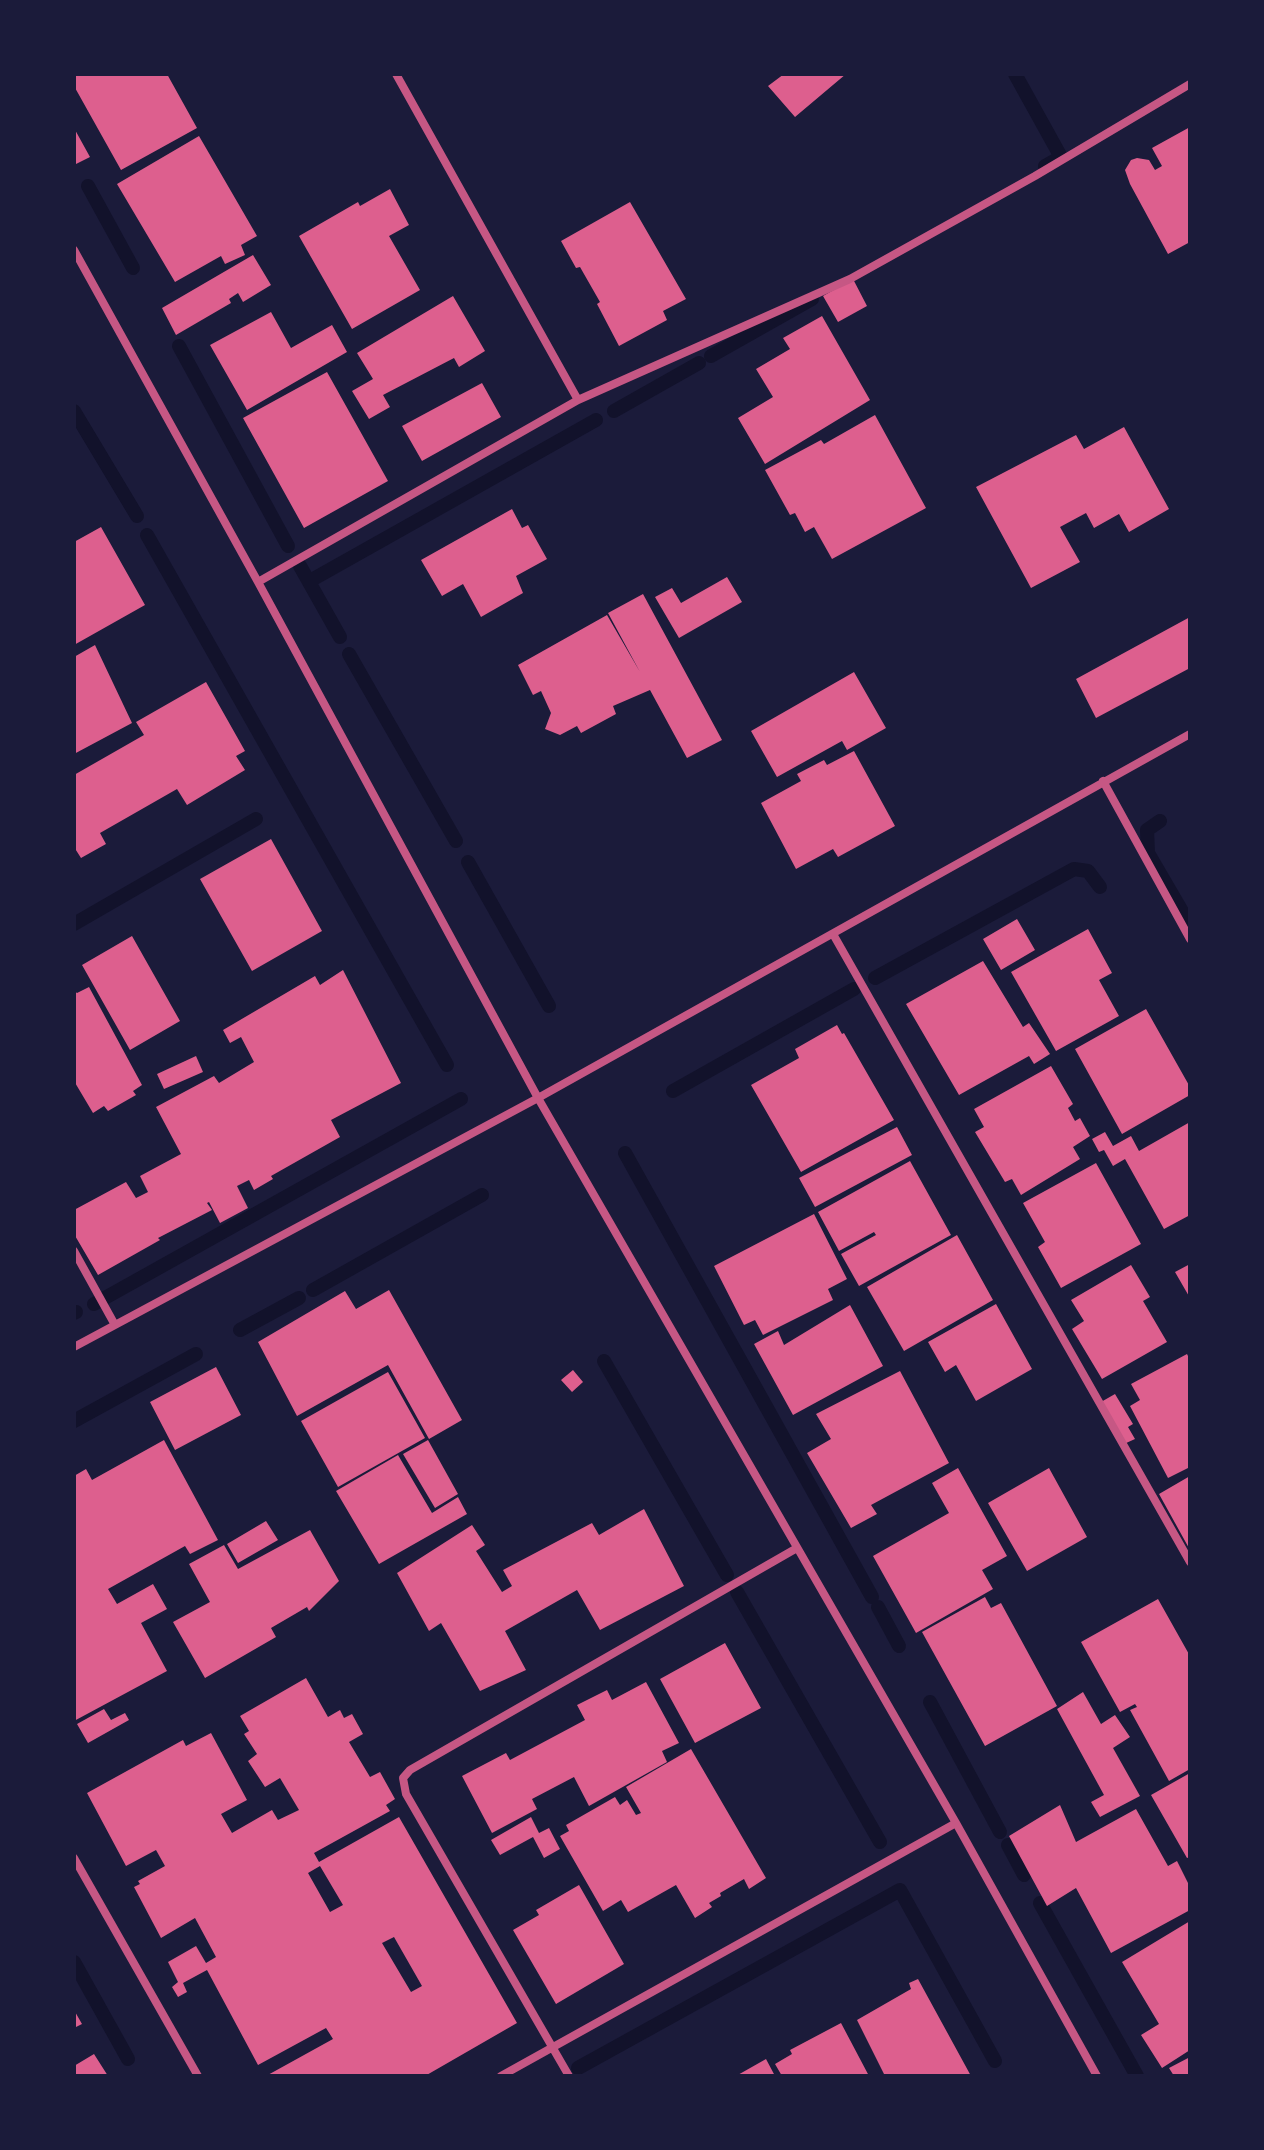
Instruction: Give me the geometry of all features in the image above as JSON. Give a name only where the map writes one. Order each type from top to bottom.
[{"type":"street","points":[[396,74],[578,400]]},
{"type":"street","points":[[258,582],[578,400],[850,279],[1035,176],[1190,84]]},
{"type":"street","points":[[74,250],[538,1098],[956,1823],[1097,2076]]},
{"type":"street","points":[[74,1347],[538,1098],[1190,734]]},
{"type":"street","points":[[1103,781],[1190,939]]},
{"type":"street","points":[[833,934],[1190,1562]]},
{"type":"street","points":[[74,1251],[115,1325]]},
{"type":"street","points":[[569,2076],[406,1794],[403,1778],[410,1770],[797,1548]]},
{"type":"street","points":[[501,2076],[956,1823]]},
{"type":"street","points":[[74,1858],[198,2076]]},
{"type":"building","points":[[74,74],[167,74],[197,128],[121,170],[74,86]]},
{"type":"building","points":[[784,74],[846,74],[795,117],[768,86]]},
{"type":"building","points":[[1190,127],[1190,242],[1168,254],[1125,170],[1131,160],[1137,158],[1149,160],[1155,170],[1162,166],[1152,148]]},
{"type":"building","points":[[74,128],[90,157],[76,164],[74,161]]},
{"type":"building","points":[[199,136],[257,236],[241,245],[245,255],[225,264],[221,256],[175,282],[117,184]]},
{"type":"building","points":[[390,189],[409,225],[389,236],[420,290],[352,329],[299,236],[358,202],[360,206]]},
{"type":"building","points":[[630,202],[686,299],[663,311],[667,320],[619,346],[597,304],[600,302],[561,241]]},
{"type":"building","points":[[253,255],[271,285],[243,302],[238,293],[229,299],[231,303],[176,335],[162,308]]},
{"type":"building","points":[[853,279],[867,306],[838,322],[823,296]]},
{"type":"building","points":[[453,296],[485,351],[459,367],[454,358],[383,395],[390,407],[369,419],[352,391],[373,379],[357,353]]},
{"type":"building","points":[[271,312],[291,348],[332,325],[347,352],[247,410],[210,345]]},
{"type":"building","points":[[822,316],[870,400],[765,464],[738,418],[773,397],[756,369],[790,349],[783,338]]},
{"type":"building","points":[[327,372],[388,481],[304,528],[243,418]]},
{"type":"building","points":[[482,383],[501,417],[422,461],[402,426]]},
{"type":"building","points":[[875,415],[926,508],[832,559],[814,527],[805,532],[795,513],[790,515],[765,470],[821,440],[824,444]]},
{"type":"building","points":[[1124,427],[1169,509],[1129,532],[1119,514],[1094,528],[1086,513],[1060,527],[1080,562],[1031,588],[976,487],[1076,435],[1084,449]]},
{"type":"building","points":[[512,509],[522,528],[528,525],[547,559],[516,576],[523,593],[481,617],[463,584],[442,596],[421,560]]},
{"type":"building","points":[[101,527],[145,605],[74,645],[74,542]]},
{"type":"building","points":[[727,577],[742,602],[679,638],[655,597],[672,588],[681,603]]},
{"type":"building","points":[[643,594],[722,740],[687,758],[650,690],[613,706],[616,714],[581,733],[577,726],[560,735],[545,729],[551,713],[541,691],[533,695],[518,665],[607,615],[640,672],[608,613]]},
{"type":"building","points":[[1190,617],[1190,668],[1096,718],[1076,679]]},
{"type":"building","points":[[95,645],[132,723],[74,754],[74,657]]},
{"type":"building","points":[[854,672],[886,728],[847,750],[842,741],[777,777],[751,731]]},
{"type":"building","points":[[206,682],[245,751],[236,756],[245,770],[187,805],[177,789],[100,833],[106,844],[81,858],[74,847],[74,775],[144,735],[136,722]]},
{"type":"building","points":[[854,751],[895,826],[838,857],[833,849],[796,869],[761,803],[801,781],[797,774],[824,760],[827,765]]},
{"type":"building","points":[[271,839],[322,931],[252,971],[200,879]]},
{"type":"building","points":[[1017,919],[1035,950],[1001,970],[983,939]]},
{"type":"building","points":[[1088,929],[1112,973],[1099,980],[1119,1016],[1056,1051],[1011,972]]},
{"type":"building","points":[[132,936],[180,1021],[130,1050],[82,965]]},
{"type":"building","points":[[983,961],[1023,1027],[1029,1023],[1050,1054],[1034,1064],[1029,1056],[959,1095],[906,1004]]},
{"type":"building","points":[[343,970],[401,1083],[331,1120],[340,1137],[271,1176],[273,1179],[254,1190],[249,1180],[237,1186],[248,1208],[220,1223],[209,1202],[212,1210],[158,1238],[160,1240],[98,1275],[74,1234],[74,1210],[126,1182],[136,1198],[148,1192],[140,1176],[181,1154],[156,1107],[214,1076],[219,1083],[254,1062],[241,1037],[230,1043],[223,1030],[315,976],[320,985]]},
{"type":"building","points":[[89,987],[142,1085],[133,1091],[136,1095],[108,1111],[104,1106],[93,1113],[74,1081],[74,991],[77,993]]},
{"type":"building","points":[[1146,1009],[1190,1087],[1190,1095],[1122,1134],[1075,1049]]},
{"type":"building","points":[[837,1025],[894,1120],[801,1172],[751,1085],[799,1058],[795,1049]]},
{"type":"building","points":[[196,1056],[203,1072],[164,1089],[157,1074]]},
{"type":"building","points":[[1051,1066],[1073,1104],[1068,1108],[1075,1121],[1080,1118],[1090,1136],[1073,1147],[1080,1159],[1021,1195],[1012,1179],[1005,1182],[975,1132],[984,1127],[974,1109]]},
{"type":"building","points":[[1190,1122],[1190,1215],[1164,1229],[1125,1159],[1113,1166],[1104,1150],[1099,1152],[1092,1139],[1105,1132],[1113,1146],[1131,1136],[1139,1151]]},
{"type":"building","points":[[897,1127],[912,1155],[815,1207],[799,1178]]},
{"type":"building","points":[[910,1161],[951,1235],[859,1286],[841,1254],[876,1235],[874,1232],[839,1251],[818,1212]]},
{"type":"building","points":[[1096,1163],[1141,1244],[1061,1288],[1038,1247],[1045,1242],[1023,1203]]},
{"type":"building","points":[[814,1214],[847,1279],[828,1289],[833,1300],[763,1335],[755,1320],[744,1325],[714,1266]]},
{"type":"building","points":[[957,1235],[993,1300],[904,1351],[867,1287]]},
{"type":"building","points":[[1190,1264],[1190,1298],[1175,1272]]},
{"type":"building","points":[[1131,1265],[1150,1297],[1143,1301],[1167,1342],[1102,1379],[1072,1329],[1084,1321],[1071,1300]]},
{"type":"building","points":[[389,1290],[462,1420],[429,1439],[388,1365],[297,1416],[258,1342],[345,1291],[356,1309]]},
{"type":"building","points":[[996,1304],[1032,1369],[976,1401],[956,1365],[945,1372],[928,1342]]},
{"type":"building","points":[[850,1305],[883,1366],[793,1415],[754,1344],[778,1331],[784,1345]]},
{"type":"building","points":[[1187,1354],[1190,1360],[1190,1467],[1168,1478],[1130,1406],[1140,1400],[1131,1384]]},
{"type":"building","points":[[216,1367],[241,1415],[175,1450],[150,1402]]},
{"type":"building","points":[[573,1370],[583,1382],[572,1392],[561,1380]]},
{"type":"building","points":[[900,1371],[949,1463],[871,1505],[877,1514],[851,1528],[807,1453],[831,1439],[816,1414]]},
{"type":"building","points":[[388,1372],[425,1438],[338,1487],[301,1421]]},
{"type":"building","points":[[1115,1394],[1133,1424],[1128,1427],[1135,1439],[1124,1444],[1101,1402]]},
{"type":"building","points":[[164,1440],[218,1540],[190,1554],[185,1546],[108,1589],[117,1604],[153,1584],[167,1609],[141,1623],[167,1671],[74,1721],[74,1476],[86,1469],[92,1480]]},
{"type":"building","points":[[428,1440],[458,1494],[435,1508],[403,1454]]},
{"type":"building","points":[[398,1455],[432,1513],[458,1497],[467,1514],[379,1564],[336,1491]]},
{"type":"building","points":[[958,1468],[1007,1556],[982,1570],[993,1589],[916,1633],[873,1556],[949,1513],[932,1483]]},
{"type":"building","points":[[1049,1468],[1087,1537],[1027,1571],[988,1503]]},
{"type":"building","points":[[1190,1476],[1190,1550],[1159,1494]]},
{"type":"building","points":[[644,1509],[684,1586],[600,1630],[577,1590],[505,1631],[526,1670],[480,1691],[441,1623],[429,1631],[397,1573],[472,1525],[485,1545],[476,1551],[502,1592],[512,1586],[503,1570],[592,1523],[599,1535]]},
{"type":"building","points":[[266,1521],[278,1540],[238,1563],[227,1544]]},
{"type":"building","points":[[310,1530],[339,1581],[309,1611],[307,1607],[271,1628],[276,1637],[205,1678],[173,1622],[210,1602],[189,1564],[224,1545],[238,1569]]},
{"type":"building","points":[[985,1597],[991,1608],[1001,1603],[1057,1706],[985,1746],[922,1632]]},
{"type":"building","points":[[1158,1599],[1190,1656],[1190,1769],[1169,1781],[1130,1710],[1137,1707],[1135,1704],[1120,1712],[1081,1642]]},
{"type":"building","points":[[725,1643],[761,1708],[695,1743],[660,1679]]},
{"type":"building","points":[[306,1678],[328,1717],[340,1710],[344,1718],[352,1714],[363,1734],[349,1742],[370,1777],[380,1772],[395,1799],[386,1805],[390,1811],[314,1853],[319,1862],[399,1817],[517,2023],[425,2076],[266,2076],[333,2039],[326,2028],[258,2065],[207,1970],[183,1983],[187,1992],[178,1997],[172,1987],[178,1982],[168,1962],[196,1946],[206,1963],[216,1957],[195,1918],[161,1938],[134,1887],[140,1884],[138,1881],[165,1866],[156,1850],[126,1866],[87,1793],[183,1740],[186,1746],[211,1733],[247,1800],[221,1814],[232,1833],[272,1810],[278,1820],[299,1810],[280,1778],[265,1787],[248,1761],[257,1754],[244,1734],[249,1731],[240,1716]],"holes":[[[320,1866],[343,1905],[330,1912],[308,1873]],[[394,1937],[422,1986],[411,1992],[382,1943]]]},
{"type":"building","points":[[646,1682],[679,1743],[662,1751],[667,1762],[589,1806],[574,1777],[532,1799],[537,1809],[492,1833],[462,1776],[506,1753],[510,1760],[585,1720],[577,1705],[607,1690],[612,1700]]},
{"type":"building","points":[[1083,1692],[1101,1724],[1115,1715],[1130,1737],[1113,1748],[1140,1796],[1100,1817],[1091,1802],[1104,1795],[1057,1709]]},
{"type":"building","points":[[104,1709],[111,1720],[125,1713],[129,1720],[88,1743],[77,1724]]},
{"type":"building","points":[[691,1749],[766,1878],[749,1889],[744,1879],[720,1893],[721,1896],[709,1903],[712,1907],[695,1918],[676,1885],[628,1912],[621,1900],[603,1911],[560,1836],[569,1831],[566,1825],[615,1797],[620,1805],[627,1800],[636,1815],[641,1813],[626,1787]]},
{"type":"building","points":[[1190,1773],[1190,1857],[1187,1858],[1151,1795]]},
{"type":"building","points":[[1060,1805],[1076,1842],[1136,1809],[1168,1866],[1177,1861],[1190,1887],[1190,1910],[1111,1953],[1076,1888],[1047,1906],[1009,1836]]},
{"type":"building","points":[[531,1817],[539,1833],[549,1828],[560,1849],[544,1858],[533,1837],[500,1855],[491,1840]]},
{"type":"building","points":[[579,1885],[624,1964],[556,2004],[513,1930],[539,1915],[536,1910]]},
{"type":"building","points":[[1190,1921],[1190,2050],[1162,2068],[1141,2035],[1159,2024],[1122,1962]]},
{"type":"building","points":[[918,1979],[971,2076],[885,2076],[857,2020],[911,1989],[909,1983]]},
{"type":"building","points":[[74,2010],[82,2024],[74,2028]]},
{"type":"building","points":[[841,2023],[869,2076],[782,2076],[775,2064],[792,2054],[790,2050]]},
{"type":"building","points":[[94,2054],[108,2076],[74,2076],[74,2066]]},
{"type":"building","points":[[1190,2057],[1190,2076],[1174,2076],[1169,2068]]},
{"type":"building","points":[[766,2059],[775,2076],[736,2076]]},
{"type":"waterway","points":[[1015,74],[1061,157],[1045,166]]},
{"type":"waterway","points":[[88,186],[133,268]]},
{"type":"waterway","points":[[711,356],[812,299]]},
{"type":"waterway","points":[[179,346],[288,546]]},
{"type":"waterway","points":[[614,411],[699,363]]},
{"type":"waterway","points":[[74,411],[137,516]]},
{"type":"waterway","points":[[315,578],[596,420]]},
{"type":"waterway","points":[[147,535],[447,1065]]},
{"type":"waterway","points":[[300,566],[340,637]]},
{"type":"waterway","points":[[349,654],[456,841]]},
{"type":"waterway","points":[[74,924],[256,819]]},
{"type":"waterway","points":[[1160,821],[1147,830],[1148,853],[1190,925]]},
{"type":"waterway","points":[[468,862],[549,1006]]},
{"type":"waterway","points":[[875,978],[1074,869],[1088,871],[1100,887]]},
{"type":"waterway","points":[[673,1091],[854,989]]},
{"type":"waterway","points":[[94,1304],[461,1099]]},
{"type":"waterway","points":[[625,1153],[872,1597]]},
{"type":"waterway","points":[[313,1290],[482,1195]]},
{"type":"waterway","points":[[240,1330],[299,1298]]},
{"type":"waterway","points":[[74,1421],[196,1354]]},
{"type":"waterway","points":[[604,1361],[727,1575]]},
{"type":"waterway","points":[[737,1592],[880,1842]]},
{"type":"waterway","points":[[878,1607],[899,1646]]},
{"type":"waterway","points":[[930,1702],[1000,1832]]},
{"type":"waterway","points":[[1008,1845],[1024,1875]]},
{"type":"waterway","points":[[578,2068],[900,1890],[995,2061]]},
{"type":"waterway","points":[[1040,1903],[1137,2076]]},
{"type":"waterway","points":[[74,1962],[128,2059]]}]
